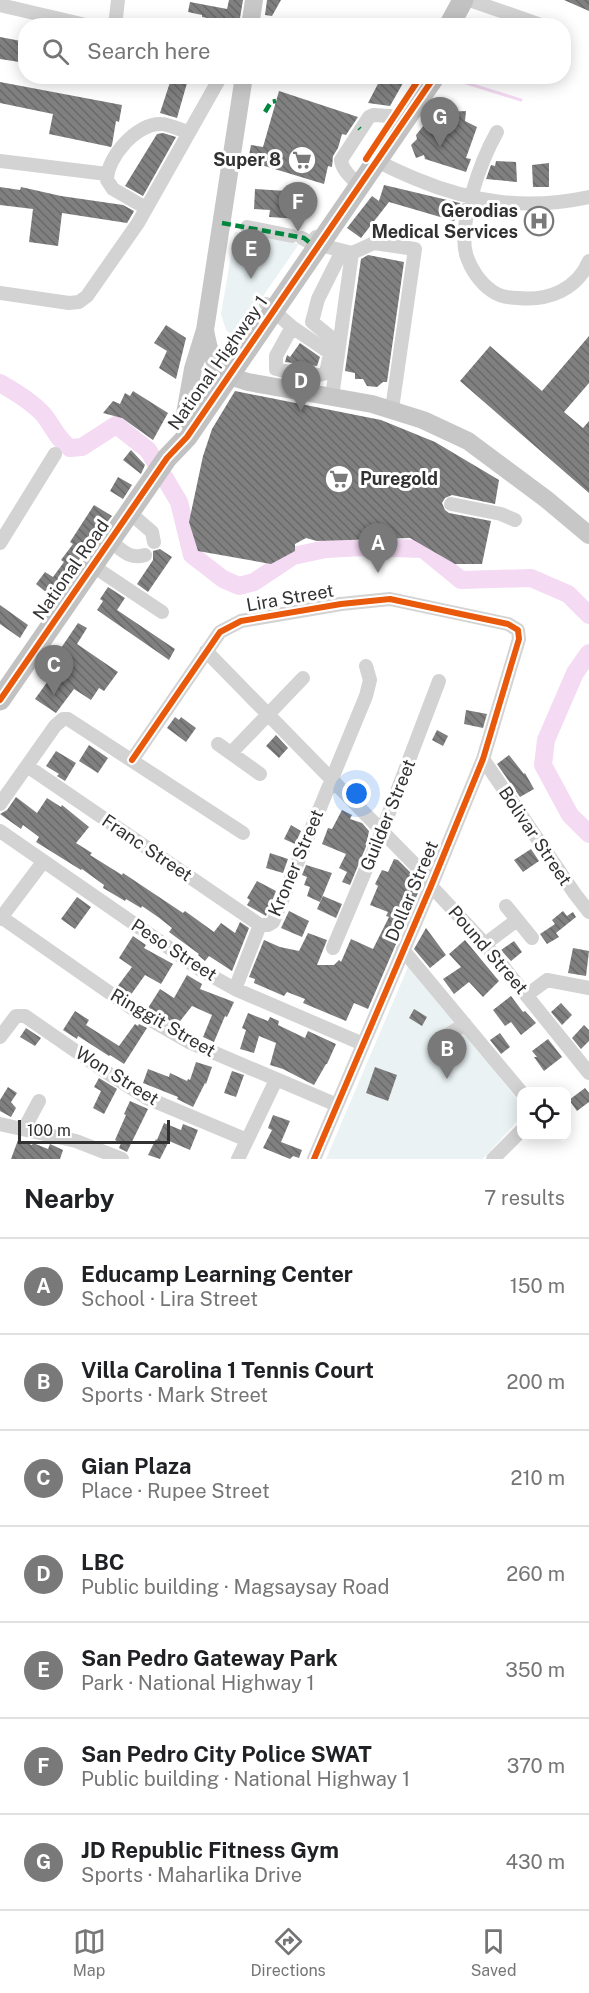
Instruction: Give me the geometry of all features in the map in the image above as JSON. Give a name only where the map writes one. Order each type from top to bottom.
[{"type":"highway","points":[[456,18],[471,0]]},
{"type":"highway","points":[[465,18],[471,0]]},
{"type":"highway","name":"National Highway 1","points":[[398,122],[417,84]]},
{"type":"highway","name":"National Highway 1","points":[[167,458],[187,438],[226,373],[270,307],[307,238],[356,182],[398,122],[429,84]]},
{"type":"highway","name":"National Highway 1","points":[[167,458],[175,437],[183,425],[226,373]]},
{"type":"highway","name":"National Road","points":[[2,692],[167,458]]},
{"type":"main road","points":[[251,18],[254,0]]},
{"type":"main road","points":[[183,425],[192,369],[235,225],[244,84]]},
{"type":"main road","points":[[205,330],[208,349],[214,361],[226,373],[248,382],[372,404],[423,420],[468,441],[546,499],[589,535]]},
{"type":"street","points":[[116,18],[118,0]]},
{"type":"street","points":[[471,0],[522,18]]},
{"type":"street","points":[[0,5],[56,18]]},
{"type":"street","points":[[0,293],[69,303],[79,302],[87,296],[146,208],[216,84]]},
{"type":"street","points":[[356,182],[341,164],[341,160],[366,120],[373,115],[390,116],[398,122]]},
{"type":"street","points":[[146,208],[113,189],[107,180],[111,165],[128,139],[142,129],[161,123],[189,132]]},
{"type":"street","points":[[497,132],[483,159],[464,235],[466,255],[474,272],[492,292],[504,297],[526,299],[555,295],[572,285],[580,277],[589,261]]},
{"type":"street","points":[[373,158],[442,190],[472,198],[527,205],[589,200]]},
{"type":"street","points":[[0,161],[107,174]]},
{"type":"street","points":[[235,225],[307,238],[347,252],[374,243],[415,249],[392,409]]},
{"type":"street","points":[[339,344],[312,322],[318,299],[347,252]]},
{"type":"street","points":[[333,397],[347,252]]},
{"type":"street","points":[[270,307],[292,327],[330,353],[326,373],[322,375],[276,369],[276,356],[292,327]]},
{"type":"street","points":[[306,393],[310,374]]},
{"type":"street","points":[[0,543],[55,454]]},
{"type":"street","points":[[451,504],[501,514],[515,520]]},
{"type":"street","points":[[130,513],[152,532],[154,543]]},
{"type":"street","points":[[110,541],[128,555],[137,557],[145,555]]},
{"type":"street","points":[[93,566],[162,612]]},
{"type":"street","name":"Lira Street","points":[[132,760],[220,633],[241,621],[364,601],[390,599],[508,624],[518,630]]},
{"type":"street","name":"Dollar Street","points":[[314,1159],[483,759],[519,639],[518,630]]},
{"type":"street","name":"Pound Street","points":[[206,651],[425,875],[431,886],[485,944],[589,1073]]},
{"type":"street","name":"Kroner Street","points":[[235,989],[264,925],[273,922],[332,781],[366,696],[370,680],[366,666]]},
{"type":"street","points":[[231,753],[303,678]]},
{"type":"street","name":"Guilder Street","points":[[333,948],[382,831],[439,681]]},
{"type":"street","points":[[0,804],[55,726],[63,719],[68,719],[243,833]]},
{"type":"street","points":[[218,744],[260,774]]},
{"type":"street","name":"Bolivar Street","points":[[483,759],[589,912]]},
{"type":"street","name":"Franc Street","points":[[27,766],[264,925]]},
{"type":"street","name":"Peso Street","points":[[0,831],[201,970],[235,989],[363,1044]]},
{"type":"street","points":[[1,918],[43,862]]},
{"type":"street","points":[[506,906],[532,938]]},
{"type":"street","name":"Ringgit Street","points":[[1,918],[140,1014],[189,1042],[337,1105]]},
{"type":"street","points":[[485,944],[516,920]]},
{"type":"street","points":[[403,950],[517,1087]]},
{"type":"street","points":[[527,995],[548,980],[589,988]]},
{"type":"street","name":"Won Street","points":[[0,1037],[6,1016],[26,1016],[102,1070],[147,1098],[247,1140]]},
{"type":"street","points":[[438,1041],[465,1024]]},
{"type":"street","points":[[238,1159],[276,1080]]},
{"type":"street","points":[[24,1129],[39,1101]]},
{"type":"street","points":[[0,1124],[76,1141],[122,1159]]},
{"type":"street","points":[[493,1159],[517,1135]]},
{"type":"shaded area","points":[[235,232],[299,244],[239,331],[231,334],[226,330],[221,314]]},
{"type":"shaded area","points":[[408,967],[413,968],[517,1099],[517,1121],[483,1159],[326,1159]]},
{"type":"building","points":[[229,0],[243,0],[240,18],[207,18],[188,12],[190,2],[227,9]]},
{"type":"building","points":[[267,0],[281,0],[272,16],[265,15]]},
{"type":"building","points":[[564,0],[589,0],[589,11]]},
{"type":"building","points":[[0,37],[18,40],[18,62],[0,59]]},
{"type":"building","points":[[0,82],[122,105],[111,147],[49,134],[53,114],[0,103]]},
{"type":"building","points":[[169,84],[187,84],[177,118],[160,113]]},
{"type":"building","points":[[378,84],[402,84],[390,106],[368,103]]},
{"type":"building","points":[[279,91],[358,117],[346,135],[342,134],[333,156],[332,167],[328,166],[324,184],[248,161],[251,145],[263,147]]},
{"type":"building","points":[[466,111],[465,121],[477,127],[466,158],[471,159],[466,172],[425,159],[424,155],[416,158],[411,145],[433,114],[438,121],[446,112]]},
{"type":"building","points":[[163,133],[176,137],[143,196],[125,186],[157,134]]},
{"type":"building","points":[[496,161],[516,162],[517,182],[486,179],[491,165],[495,166]]},
{"type":"building","points":[[549,163],[549,187],[533,187],[532,165]]},
{"type":"building","points":[[384,185],[460,203],[458,215],[454,221],[389,202],[361,238],[347,228],[372,196],[379,201]]},
{"type":"building","points":[[0,187],[20,190],[21,187],[61,196],[123,205],[134,211],[127,223],[62,213],[58,246],[29,242],[33,209],[0,205]]},
{"type":"building","points":[[255,189],[302,192],[301,219],[269,217],[270,210],[254,209]]},
{"type":"building","points":[[368,255],[404,262],[387,382],[377,387],[367,386],[363,379],[355,379],[355,373],[345,371],[361,259]]},
{"type":"building","points":[[166,325],[186,338],[176,379],[159,368],[167,351],[154,343]]},
{"type":"building","points":[[589,336],[589,383],[564,412],[583,428],[589,421],[589,493],[460,381],[490,346],[542,391]]},
{"type":"building","points":[[300,343],[320,357],[317,366],[285,362],[287,355],[290,357]]},
{"type":"building","points":[[133,391],[168,413],[153,440],[122,418],[103,413],[113,401],[120,404],[125,393],[130,396]]},
{"type":"building","name":"Puregold","points":[[235,391],[381,420],[435,442],[499,480],[495,504],[452,495],[445,498],[442,503],[449,513],[491,521],[482,564],[455,564],[410,538],[317,541],[306,538],[295,544],[295,551],[271,564],[198,551],[189,522],[203,456],[212,429]]},
{"type":"building","points":[[131,450],[145,465],[141,474],[123,460]]},
{"type":"building","points":[[118,477],[132,485],[123,499],[110,491]]},
{"type":"building","points":[[94,505],[112,516],[104,526],[101,524],[90,538],[79,556],[81,557],[52,597],[36,584],[45,572],[53,577],[64,562],[61,560],[73,544],[70,542]]},
{"type":"building","points":[[160,549],[172,557],[148,592],[137,584],[153,560],[153,551]]},
{"type":"building","points":[[108,587],[125,598],[117,610],[175,649],[169,660],[97,610],[103,601],[100,599]]},
{"type":"building","points":[[0,605],[28,625],[20,638],[0,624]]},
{"type":"building","points":[[78,623],[87,628],[77,644],[118,672],[104,691],[99,688],[91,700],[74,689],[56,713],[35,699],[53,674],[49,672],[64,650],[61,648]]},
{"type":"building","points":[[466,710],[487,714],[483,728],[464,724]]},
{"type":"building","points":[[175,717],[179,720],[181,717],[196,728],[186,742],[167,728]]},
{"type":"building","points":[[437,730],[448,736],[443,746],[432,740]]},
{"type":"building","points":[[276,735],[288,748],[279,758],[266,746]]},
{"type":"building","points":[[89,745],[108,758],[98,773],[79,761]]},
{"type":"building","points":[[56,751],[76,763],[65,781],[46,766]]},
{"type":"building","points":[[509,755],[525,773],[534,789],[520,797],[497,764]]},
{"type":"building","points":[[16,797],[37,813],[47,798],[61,807],[62,805],[89,827],[76,843],[92,853],[90,855],[122,875],[123,873],[183,913],[185,911],[214,932],[221,923],[235,933],[240,922],[249,928],[232,971],[209,956],[205,961],[169,932],[172,928],[158,917],[142,906],[141,908],[126,899],[125,901],[103,888],[104,885],[82,869],[36,842],[39,837],[23,825],[21,829],[0,814],[7,810]]},
{"type":"building","points":[[342,810],[352,815],[350,819],[362,823],[369,831],[368,836],[370,837],[350,885],[342,882],[347,872],[339,868],[346,854],[322,844],[328,828],[332,829]]},
{"type":"building","points":[[291,825],[301,831],[295,844],[284,839]]},
{"type":"building","points":[[531,849],[539,861],[523,872],[514,860]]},
{"type":"building","points":[[270,853],[288,859],[283,873],[266,868]]},
{"type":"building","points":[[394,859],[398,860],[418,880],[421,886],[368,1009],[354,1003],[346,1021],[303,1003],[305,999],[287,992],[284,996],[254,983],[255,979],[249,977],[264,940],[280,947],[299,951],[308,933],[327,940],[317,965],[334,965],[339,960],[341,962],[351,939],[373,949],[389,917],[386,916],[388,912],[370,905],[378,886],[375,884],[382,870],[388,872]]},
{"type":"building","points":[[306,865],[332,873],[320,902],[307,896],[310,887],[304,885],[307,877],[302,875]]},
{"type":"building","points":[[257,881],[276,891],[266,916],[247,905],[250,900],[247,898]]},
{"type":"building","points":[[323,896],[342,904],[336,918],[317,909]]},
{"type":"building","points":[[77,897],[91,907],[75,929],[61,919]]},
{"type":"building","points":[[289,911],[309,921],[302,937],[281,928]]},
{"type":"building","points":[[563,911],[567,916],[573,912],[576,917],[556,933],[559,937],[547,944],[540,934],[555,924],[552,920]]},
{"type":"building","points":[[426,928],[446,955],[430,968],[414,949]]},
{"type":"building","points":[[133,936],[146,945],[144,948],[173,964],[161,984],[145,975],[130,996],[117,987],[132,967],[119,958]]},
{"type":"building","points":[[465,940],[499,981],[483,997],[469,982],[454,994],[443,979],[461,967],[449,954]]},
{"type":"building","points":[[514,941],[522,952],[511,961],[501,950]]},
{"type":"building","points":[[573,948],[589,951],[586,976],[568,973]]},
{"type":"building","points":[[187,975],[202,984],[200,989],[234,1002],[214,1042],[203,1037],[212,1015],[192,1006],[177,1025],[148,1008],[160,989],[174,998]]},
{"type":"building","points":[[511,996],[523,1012],[525,1011],[536,1023],[521,1035],[511,1022],[505,1026],[493,1010]]},
{"type":"building","points":[[561,1003],[572,1015],[562,1025],[551,1012]]},
{"type":"building","points":[[414,1009],[427,1017],[422,1026],[409,1018]]},
{"type":"building","points":[[75,1011],[89,1020],[86,1025],[119,1046],[135,1024],[147,1028],[124,1064],[78,1036],[77,1039],[63,1030]]},
{"type":"building","points":[[248,1013],[268,1021],[270,1017],[279,1021],[278,1025],[305,1038],[308,1031],[336,1044],[314,1085],[270,1065],[276,1043],[259,1036],[254,1053],[240,1049],[246,1030],[242,1028]]},
{"type":"building","points":[[584,1025],[589,1030],[589,1041],[581,1049],[572,1038]]},
{"type":"building","points":[[26,1028],[41,1038],[35,1046],[20,1037]]},
{"type":"building","points":[[500,1033],[510,1047],[501,1054],[490,1040]]},
{"type":"building","points":[[548,1039],[562,1057],[544,1071],[532,1051]]},
{"type":"building","points":[[196,1062],[212,1067],[206,1084],[193,1107],[177,1099],[178,1097],[143,1083],[148,1069],[169,1077],[170,1073],[187,1081],[190,1080]]},
{"type":"building","points":[[375,1067],[397,1075],[388,1101],[366,1093]]},
{"type":"building","points":[[232,1071],[244,1075],[236,1097],[224,1093]]},
{"type":"building","points":[[99,1078],[117,1089],[104,1114],[93,1108],[101,1091],[94,1087]]},
{"type":"building","points":[[8,1087],[17,1093],[11,1102],[16,1108],[11,1117],[0,1111],[0,1100]]},
{"type":"building","points":[[585,1088],[589,1093],[589,1102],[577,1111],[571,1103],[571,1098]]},
{"type":"building","points":[[130,1101],[148,1109],[127,1152],[119,1148],[121,1143],[115,1140]]},
{"type":"building","points":[[273,1115],[290,1121],[281,1142],[302,1150],[299,1158],[293,1156],[290,1159],[263,1148],[272,1130],[268,1128]]},
{"type":"building","points":[[164,1123],[181,1130],[183,1124],[198,1130],[190,1150],[169,1141],[160,1159],[148,1155]]},
{"type":"building","points":[[18,1140],[48,1149],[50,1144],[63,1150],[60,1159],[11,1159]]},
{"type":"waterway","points":[[470,84],[521,100]]},
{"type":"waterway","points":[[0,383],[38,409],[70,448],[82,447],[116,425],[148,450],[179,502],[192,555],[223,579],[239,586],[254,582],[293,556],[326,549],[362,547],[423,549],[461,580],[531,578],[568,594],[589,615]]},
{"type":"waterway","points":[[589,653],[575,673],[546,740],[543,765],[570,815],[589,834]]},
{"type":"marked path","points":[[265,112],[271,102],[276,101]]},
{"type":"marked path","points":[[222,223],[304,238],[309,242]]},
{"type":"cycle path","points":[[366,159],[416,84]]},
{"type":"cycle path","points":[[0,700],[167,458],[187,437],[430,84]]},
{"type":"cycle path","points":[[132,760],[220,632],[241,621],[341,604],[390,599],[508,624],[518,630],[519,639],[483,759],[314,1159]]},
{"type":"place","name":"JD Republic Fitness Gym","points":[[440,147]]},
{"type":"place","name":"Super 8","points":[[302,160]]},
{"type":"place","name":"Gerodias Medical Services","points":[[539,221]]},
{"type":"place","name":"San Pedro City Police SWAT","points":[[298,232]]},
{"type":"place","name":"San Pedro Gateway Park","points":[[251,279]]},
{"type":"place","name":"LBC","points":[[301,411]]},
{"type":"place","name":"Puregold","points":[[339,479]]},
{"type":"place","name":"Educamp Learning Center","points":[[378,573]]},
{"type":"place","name":"Gian Plaza","points":[[54,695]]},
{"type":"place","name":"Villa Carolina 1 Tennis Court","points":[[447,1079]]}]
